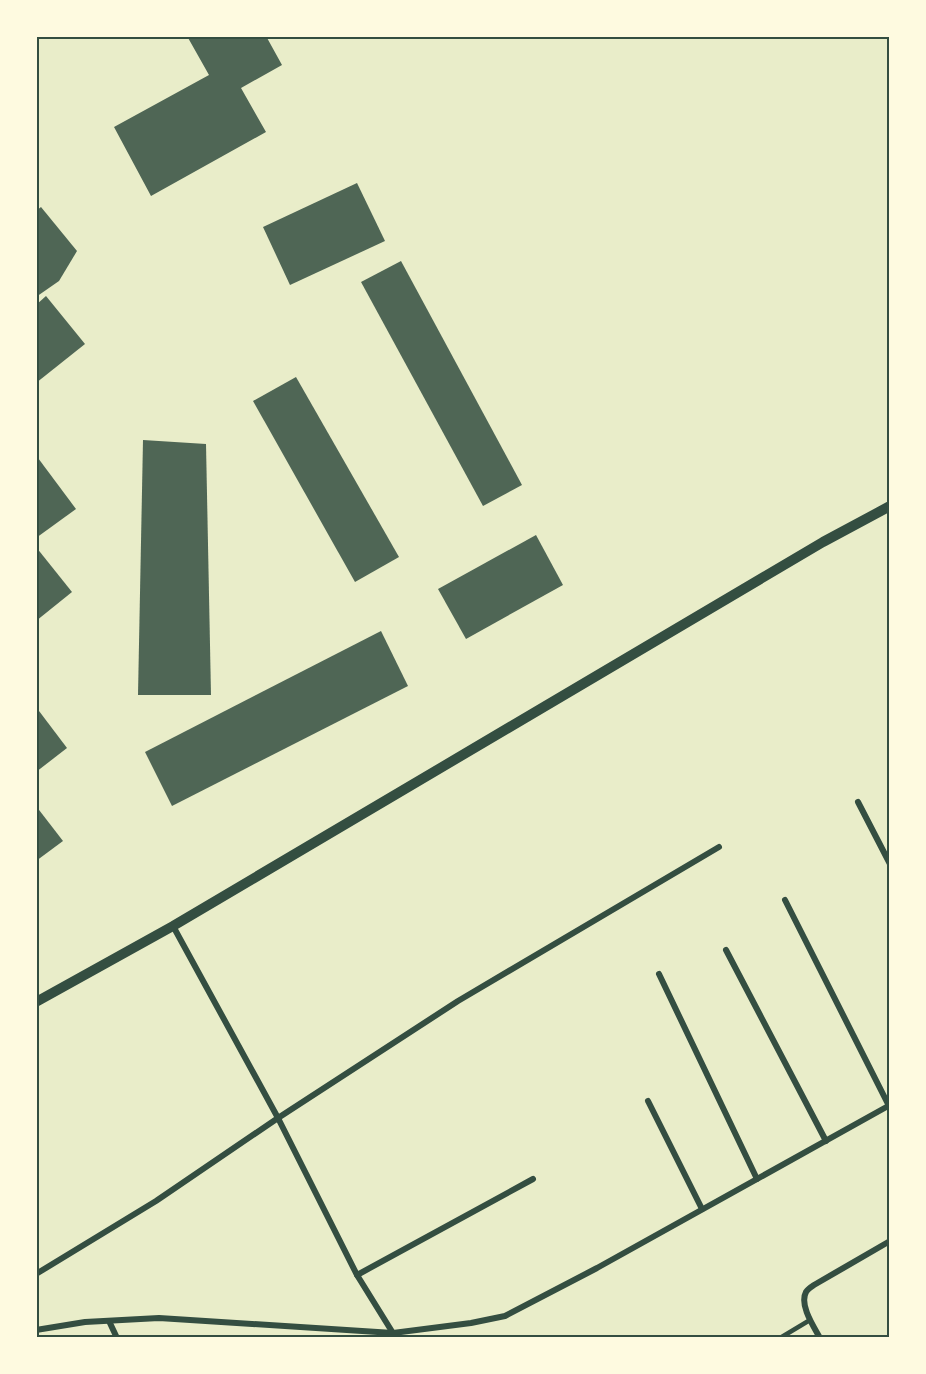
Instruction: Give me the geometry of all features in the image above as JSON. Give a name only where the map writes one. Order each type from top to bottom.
[{"type":"street","points":[[36,1002],[173,926],[823,542],[890,506]]},
{"type":"street","points":[[858,802],[890,864]]},
{"type":"street","points":[[36,1274],[156,1202],[278,1118],[458,1001],[719,846]]},
{"type":"street","points":[[36,1330],[85,1322],[159,1318],[394,1335],[505,1316],[889,1105],[785,900]]},
{"type":"street","points":[[173,926],[278,1118],[357,1275],[394,1335]]},
{"type":"street","points":[[726,950],[826,1141]]},
{"type":"street","points":[[659,974],[757,1179]]},
{"type":"street","points":[[648,1101],[702,1209]]},
{"type":"street","points":[[357,1275],[533,1179]]},
{"type":"street","points":[[820,1338],[810,1320],[804,1302],[806,1292],[814,1285],[890,1241]]},
{"type":"street","points":[[109,1321],[117,1338]]},
{"type":"lane","points":[[780,1338],[810,1320]]},
{"type":"building","points":[[187,36],[266,36],[282,65],[241,88],[266,132],[151,196],[114,127],[209,75]]},
{"type":"building","points":[[357,183],[385,241],[290,285],[263,227]]},
{"type":"building","points":[[41,207],[77,251],[59,281],[36,297],[36,211]]},
{"type":"building","points":[[401,261],[522,485],[483,506],[361,282]]},
{"type":"building","points":[[46,296],[85,344],[36,383],[36,305]]},
{"type":"building","points":[[296,377],[399,557],[355,582],[253,401]]},
{"type":"building","points":[[143,440],[206,444],[211,695],[138,695]]},
{"type":"building","points":[[38,458],[76,509],[36,538],[36,459]]},
{"type":"building","points":[[536,535],[563,585],[466,639],[438,589]]},
{"type":"building","points":[[36,547],[72,592],[36,621]]},
{"type":"building","points":[[381,631],[408,686],[172,806],[145,752]]},
{"type":"building","points":[[36,707],[67,748],[36,772]]},
{"type":"building","points":[[36,806],[63,841],[36,861]]}]
